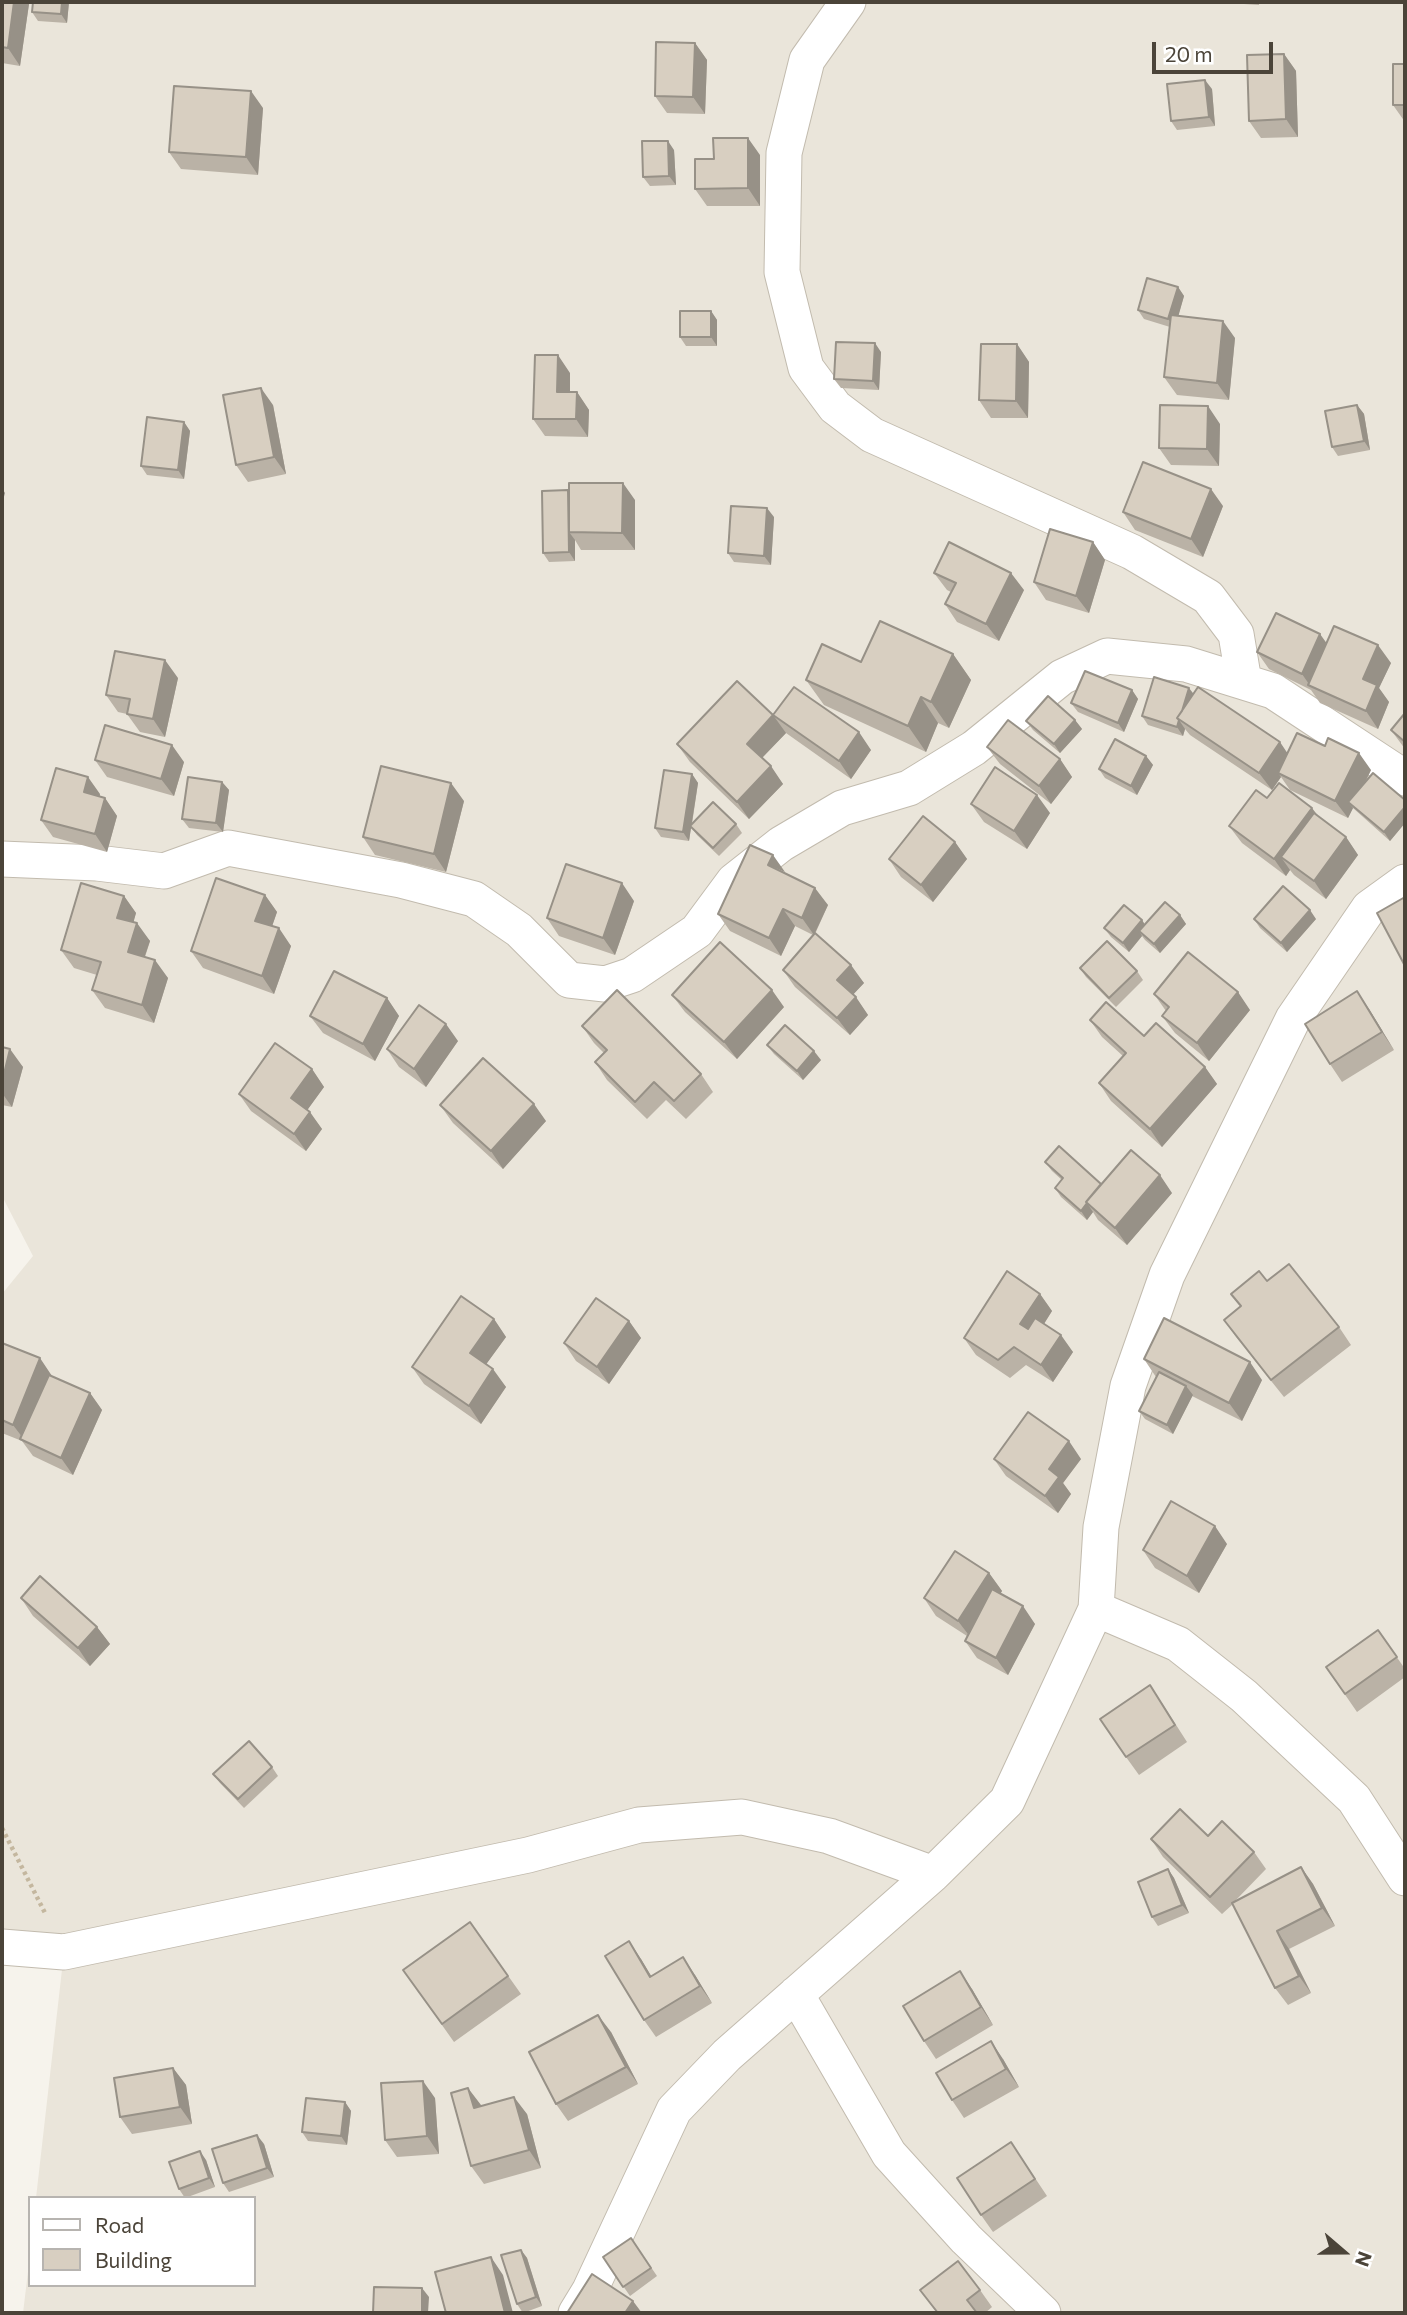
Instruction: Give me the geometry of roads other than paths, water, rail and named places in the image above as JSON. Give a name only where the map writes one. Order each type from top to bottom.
[{"type":"street","points":[[848,2],[807,60],[784,153],[782,272],[806,368],[835,407],[872,435],[1132,552],[1208,597],[1236,634],[1244,682]]},
{"type":"street","points":[[2,859],[97,863],[164,871],[228,848],[401,880],[474,899],[519,930],[569,980],[605,984],[632,975],[696,931],[734,881],[781,844],[842,808],[909,789],[974,748],[1062,677],[1107,656],[1186,664],[1273,691],[1405,778]]},
{"type":"street","points":[[576,2313],[590,2290],[674,2110],[727,2055],[933,1874],[1007,1801],[1096,1609],[1101,1527],[1128,1386],[1167,1275],[1293,1019],[1369,908],[1405,882]]},
{"type":"street","points":[[1096,1609],[1178,1644],[1244,1696],[1354,1799],[1405,1878]]},
{"type":"street","points":[[2,1947],[64,1952],[528,1855],[639,1825],[742,1818],[829,1836],[933,1874]]},
{"type":"street","points":[[796,1994],[889,2154],[966,2239],[1043,2313]]}]
